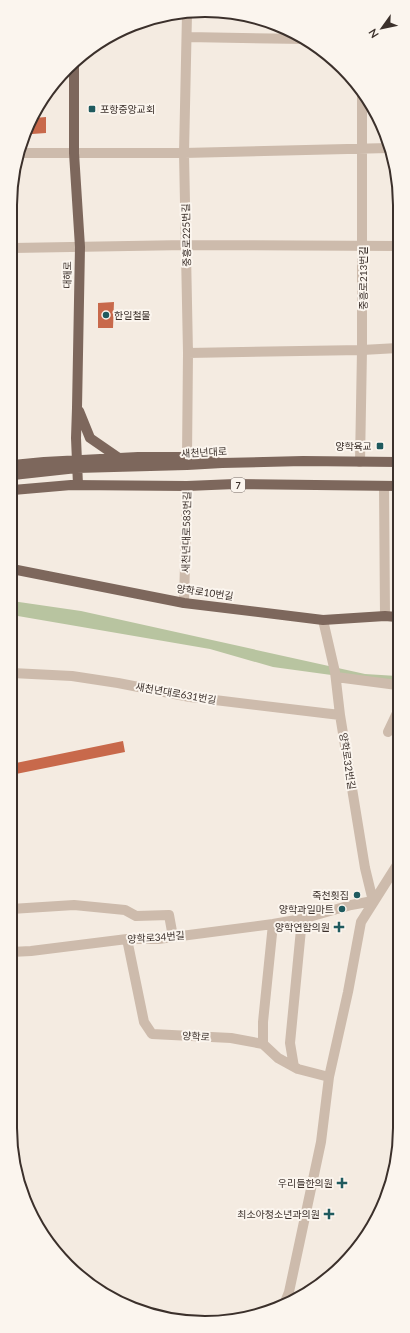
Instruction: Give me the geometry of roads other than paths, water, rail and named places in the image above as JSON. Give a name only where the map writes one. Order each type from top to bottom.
[{"type":"main road","name":"대해로","points":[[74,70],[74,153],[80,247],[76,438],[77,464],[74,485]]},
{"type":"main road","points":[[77,408],[90,438],[119,458]]},
{"type":"main road","points":[[17,465],[77,464],[119,458],[187,457],[204,457],[222,463]]},
{"type":"main road","name":"새천년대로","points":[[17,474],[77,464],[179,466],[222,463],[393,462]]},
{"type":"main road","name":"7","points":[[17,490],[74,485],[187,486],[235,484],[393,486]]},
{"type":"main road","points":[[17,497],[58,493],[74,485]]},
{"type":"main road","name":"양학로10번길","points":[[17,570],[184,603],[323,620],[393,617]]},
{"type":"street","name":"중흥로225번길","points":[[187,18],[184,153],[188,353],[187,457]]},
{"type":"street","points":[[187,37],[293,39]]},
{"type":"street","name":"중흥로213번길","points":[[360,462],[363,246],[362,102]]},
{"type":"street","points":[[24,153],[184,153],[384,148]]},
{"type":"street","points":[[17,248],[186,245],[393,246]]},
{"type":"street","points":[[188,353],[393,348]]},
{"type":"street","name":"새천년대로583번길","points":[[184,603],[187,486]]},
{"type":"street","points":[[384,486],[384,616]]},
{"type":"street","name":"양학로32번길","points":[[323,620],[336,677],[340,715],[365,868],[373,901]]},
{"type":"street","name":"새천년대로631번길","points":[[17,673],[72,676],[190,697],[340,715]]},
{"type":"street","points":[[336,677],[393,684]]},
{"type":"street","points":[[388,732],[393,721]]},
{"type":"street","points":[[287,1298],[321,1142],[329,1077],[348,992],[361,922],[393,871]]},
{"type":"street","name":"양학로34번길","points":[[17,952],[127,939],[158,939],[273,924],[302,919],[351,905],[373,901]]},
{"type":"street","points":[[17,909],[74,905],[125,910],[136,916],[169,915],[173,937]]},
{"type":"street","points":[[294,1067],[290,1043],[302,919]]},
{"type":"street","points":[[273,924],[263,1022],[263,1044],[278,1058],[298,1070],[329,1077]]},
{"type":"street","name":"양학로","points":[[127,939],[144,1022],[152,1034],[231,1038],[263,1044]]},
{"type":"place","name":"포항중앙교회","points":[[92,109]]},
{"type":"place","name":"한일철물","points":[[106,315]]},
{"type":"place","name":"양학육교","points":[[380,446]]},
{"type":"place","name":"죽천횟집","points":[[357,895]]},
{"type":"place","name":"양학과일마트","points":[[342,909]]},
{"type":"place","name":"양학연합의원","points":[[339,927]]},
{"type":"place","name":"우리들한의원","points":[[342,1183]]},
{"type":"place","name":"최소아청소년과의원","points":[[329,1214]]}]
